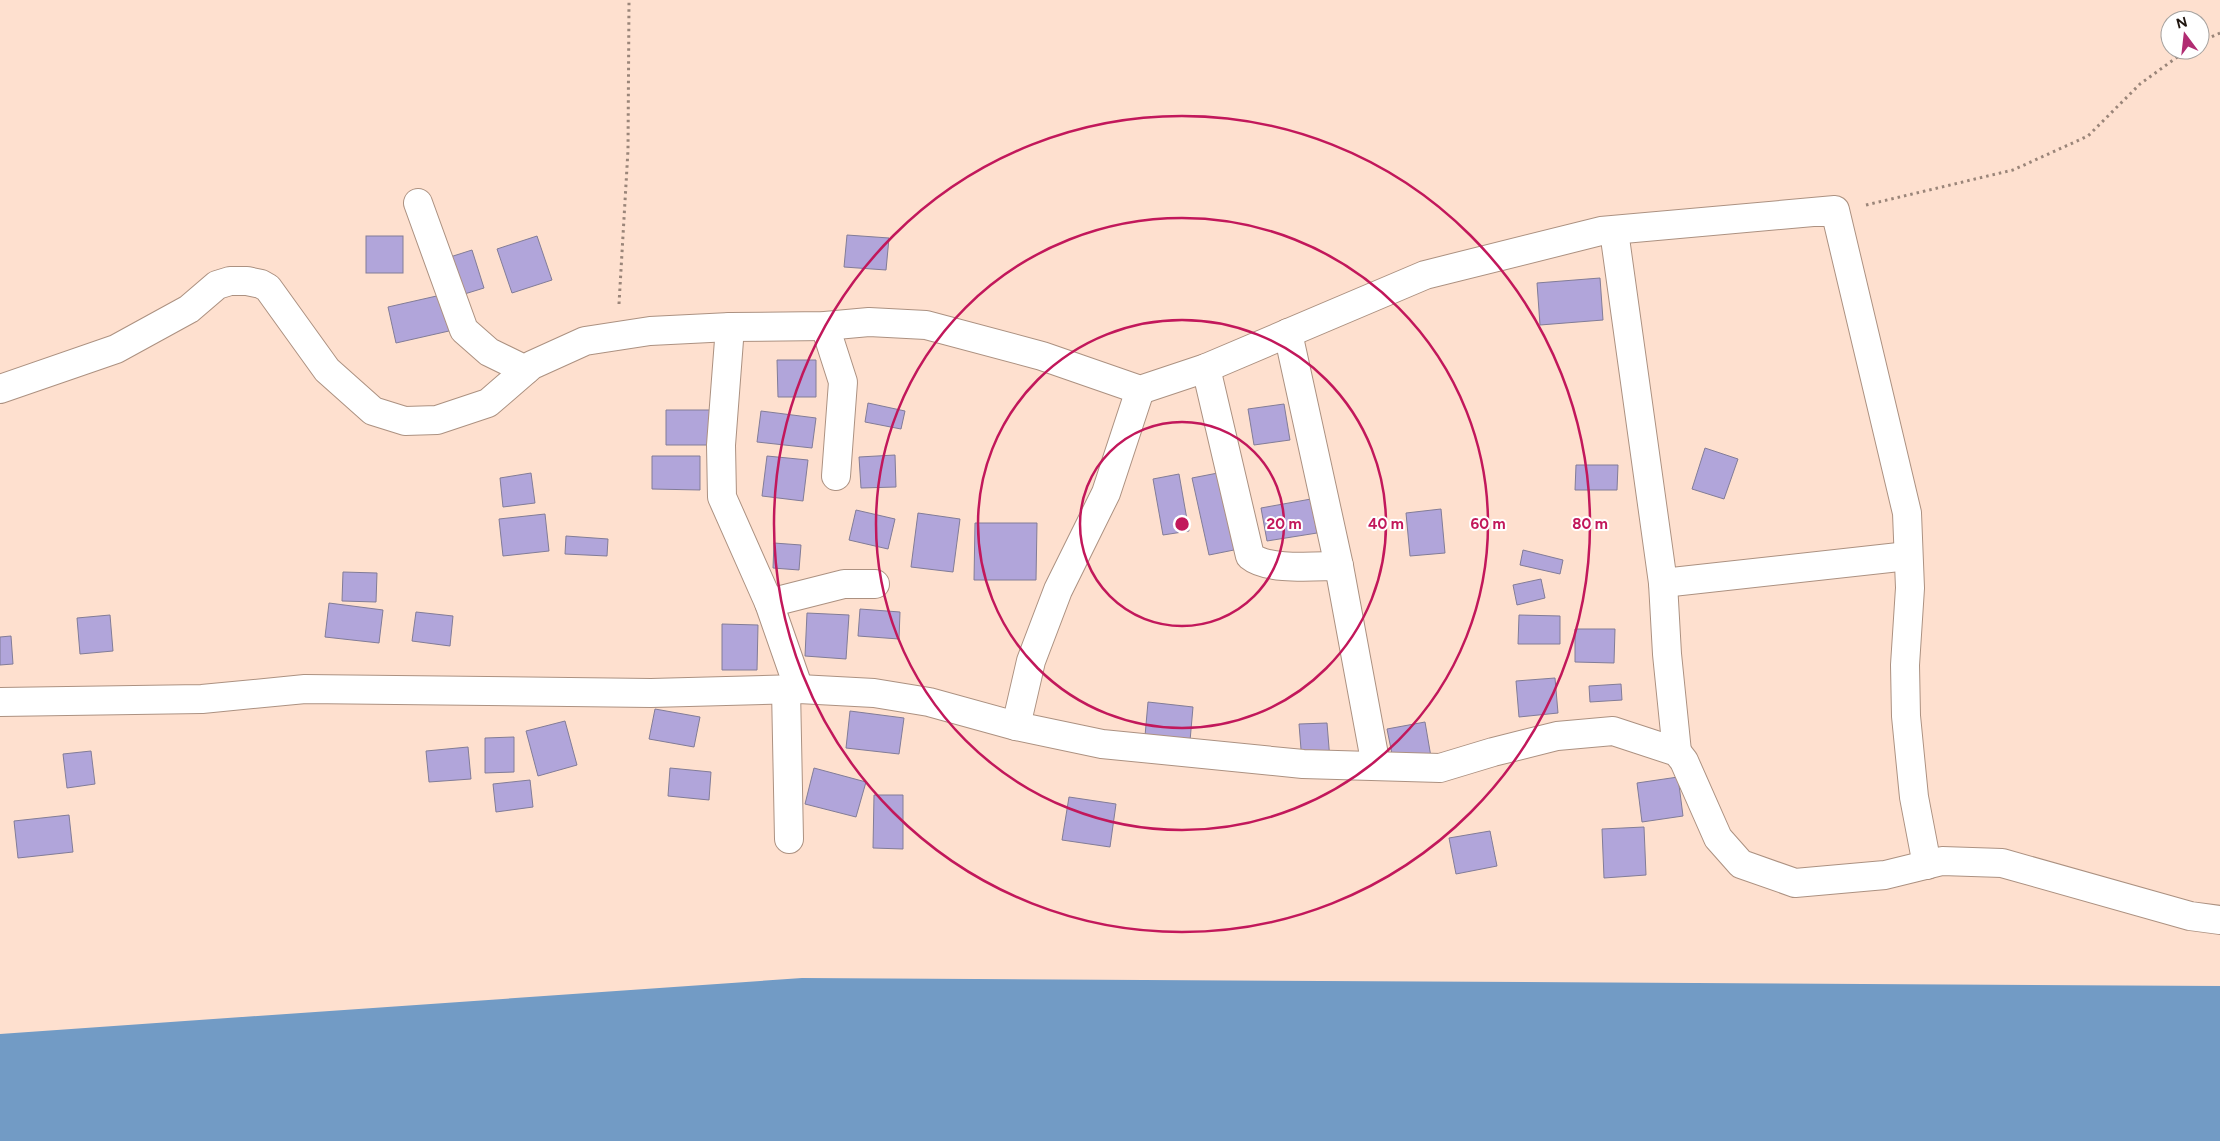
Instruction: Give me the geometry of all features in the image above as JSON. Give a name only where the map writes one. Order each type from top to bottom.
[{"type":"street","points":[[418,204],[464,330],[489,352],[526,370]]},
{"type":"street","points":[[0,389],[116,349],[189,309],[217,286],[230,281],[261,284],[268,288],[327,370],[373,411],[405,421],[437,420],[488,403],[532,365],[585,341],[650,331],[730,327],[825,326],[869,322],[926,325],[1042,356],[1140,390],[1206,368],[1425,275],[1587,234],[1835,210],[1907,513],[1910,588],[1905,665],[1906,716],[1914,797],[1927,865]]},
{"type":"street","points":[[1614,231],[1663,583],[1676,752]]},
{"type":"street","points":[[825,326],[843,382],[836,476]]},
{"type":"street","points":[[730,327],[721,445],[722,496],[769,603],[793,689],[790,839]]},
{"type":"street","points":[[1288,333],[1339,566],[1376,766]]},
{"type":"street","points":[[1206,368],[1250,556],[1256,561],[1281,565],[1339,566]]},
{"type":"street","points":[[1016,726],[1031,661],[1058,590],[1106,493],[1140,390]]},
{"type":"street","points":[[1663,583],[1908,556]]},
{"type":"street","points":[[769,603],[844,584],[875,584]]},
{"type":"street","points":[[0,702],[202,699],[305,689],[651,693],[793,689],[874,693],[929,702],[1016,726],[1102,744],[1303,764],[1440,768],[1557,736],[1613,731],[1676,752],[1684,761],[1718,838],[1741,864],[1795,883],[1886,875],[1942,861],[2002,864],[2190,916],[2220,920]]},
{"type":"path","points":[[617,336],[628,150],[629,0]]},
{"type":"path","points":[[1835,210],[1856,208],[2013,170],[2088,136],[2140,84],[2173,60]]},
{"type":"water","points":[[802,978],[2220,986],[2220,1141],[0,1141],[0,1034]]},
{"type":"building","points":[[847,235],[889,238],[886,270],[844,267]]},
{"type":"building","points":[[366,236],[403,236],[403,273],[366,273]]},
{"type":"building","points":[[537,236],[552,280],[512,293],[497,249]]},
{"type":"building","points":[[472,250],[484,288],[458,296],[447,258]]},
{"type":"building","points":[[1600,278],[1603,320],[1540,325],[1537,283]]},
{"type":"building","points":[[441,295],[449,331],[396,343],[388,307]]},
{"type":"building","points":[[777,360],[816,360],[816,397],[778,397]]},
{"type":"building","points":[[868,403],[905,411],[901,429],[865,422]]},
{"type":"building","points":[[1284,404],[1290,440],[1254,445],[1248,409]]},
{"type":"building","points":[[666,410],[715,410],[714,445],[666,445]]},
{"type":"building","points":[[761,411],[816,418],[812,448],[757,442]]},
{"type":"building","points":[[1705,448],[1738,459],[1724,499],[1692,489]]},
{"type":"building","points":[[895,455],[896,487],[861,488],[859,457]]},
{"type":"building","points":[[652,456],[700,456],[700,490],[652,489]]},
{"type":"building","points":[[767,456],[808,460],[803,501],[762,496]]},
{"type":"building","points":[[1576,465],[1618,465],[1617,490],[1575,490]]},
{"type":"building","points":[[1223,472],[1239,549],[1209,555],[1192,478]]},
{"type":"building","points":[[531,473],[535,503],[503,507],[500,478]]},
{"type":"building","points":[[1179,474],[1189,531],[1163,535],[1153,479]]},
{"type":"building","points":[[1311,499],[1317,533],[1267,541],[1261,508]]},
{"type":"building","points":[[1441,509],[1445,553],[1410,556],[1406,513]]},
{"type":"building","points":[[856,510],[895,519],[888,549],[849,540]]},
{"type":"building","points":[[918,513],[960,519],[953,572],[911,567]]},
{"type":"building","points":[[545,514],[549,551],[503,556],[499,519]]},
{"type":"building","points":[[975,523],[1037,523],[1036,580],[974,580]]},
{"type":"building","points":[[566,536],[608,539],[607,556],[565,554]]},
{"type":"building","points":[[774,543],[801,545],[799,570],[773,568]]},
{"type":"building","points":[[1523,550],[1563,560],[1560,574],[1520,565]]},
{"type":"building","points":[[343,572],[377,573],[376,602],[342,601]]},
{"type":"building","points":[[1541,579],[1545,598],[1517,605],[1513,585]]},
{"type":"building","points":[[329,603],[383,610],[379,643],[325,637]]},
{"type":"building","points":[[860,609],[900,612],[899,639],[858,636]]},
{"type":"building","points":[[416,612],[453,616],[450,646],[412,641]]},
{"type":"building","points":[[807,613],[849,615],[846,659],[805,656]]},
{"type":"building","points":[[110,615],[113,651],[80,654],[77,618]]},
{"type":"building","points":[[1519,615],[1560,616],[1560,644],[1518,644]]},
{"type":"building","points":[[722,624],[758,625],[757,670],[722,670]]},
{"type":"building","points":[[1575,629],[1615,629],[1614,663],[1575,662]]},
{"type":"building","points":[[11,636],[13,664],[0,665],[0,637]]},
{"type":"building","points":[[1555,678],[1558,713],[1519,717],[1516,681]]},
{"type":"building","points":[[1621,684],[1622,700],[1590,702],[1589,686]]},
{"type":"building","points":[[1148,702],[1193,707],[1190,741],[1145,736]]},
{"type":"building","points":[[655,709],[700,717],[694,747],[649,739]]},
{"type":"building","points":[[850,711],[904,718],[899,754],[846,748]]},
{"type":"building","points":[[565,721],[577,765],[538,776],[526,731]]},
{"type":"building","points":[[1425,722],[1431,757],[1394,764],[1387,729]]},
{"type":"building","points":[[1327,723],[1330,760],[1302,762],[1299,724]]},
{"type":"building","points":[[514,737],[514,772],[485,773],[485,738]]},
{"type":"building","points":[[468,747],[471,779],[429,782],[426,751]]},
{"type":"building","points":[[91,751],[95,784],[67,788],[63,754]]},
{"type":"building","points":[[670,768],[711,772],[709,800],[668,796]]},
{"type":"building","points":[[814,768],[866,782],[856,817],[805,804]]},
{"type":"building","points":[[1678,777],[1683,816],[1642,822],[1637,783]]},
{"type":"building","points":[[530,780],[533,807],[496,812],[493,784]]},
{"type":"building","points":[[874,795],[903,795],[903,849],[873,848]]},
{"type":"building","points":[[1069,797],[1116,804],[1110,847],[1062,840]]},
{"type":"building","points":[[69,815],[73,852],[18,858],[14,821]]},
{"type":"building","points":[[1644,827],[1646,875],[1604,878],[1602,829]]},
{"type":"building","points":[[1490,831],[1497,866],[1456,874],[1449,838]]}]
